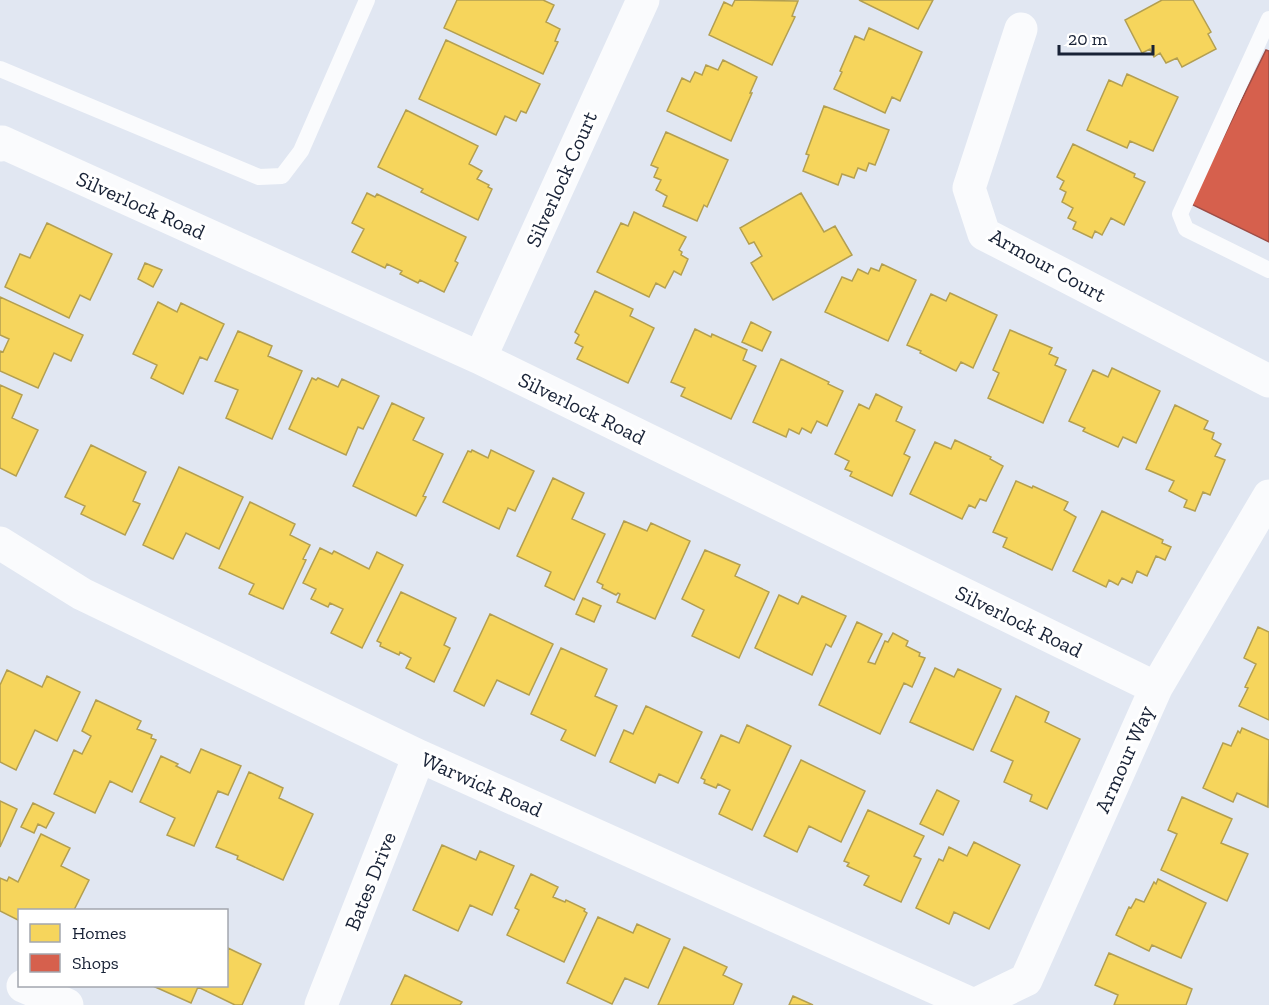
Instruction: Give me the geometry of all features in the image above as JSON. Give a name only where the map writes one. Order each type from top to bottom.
[{"type":"street","name":"Silverlock Court","points":[[480,358],[643,0]]},
{"type":"street","name":"Armour Court","points":[[1021,29],[969,188],[984,234],[1269,381]]},
{"type":"street","name":"Silverlock Road","points":[[1,143],[480,358],[1156,688]]},
{"type":"street","name":"Armour Way","points":[[974,1005],[1026,980],[1156,688],[1269,496]]},
{"type":"street","name":"Warwick Road","points":[[0,543],[82,594],[419,756],[974,1005]]},
{"type":"street","name":"Bates Drive","points":[[321,1005],[419,756]]},
{"type":"street","points":[[0,976],[18,984]]},
{"type":"street","points":[[26,987],[67,1005]]},
{"type":"lane","points":[[0,69],[259,177],[282,176],[301,151],[367,0]]},
{"type":"lane","points":[[1269,20],[1180,214],[1185,229],[1269,270]]},
{"type":"building: Homes","points":[[457,0],[543,0],[554,5],[546,22],[560,29],[555,41],[558,42],[543,74],[444,28]]},
{"type":"building: Homes","points":[[735,0],[798,1],[792,16],[795,17],[772,65],[709,35],[724,2],[732,6]]},
{"type":"building: Homes","points":[[859,0],[933,0],[918,29]]},
{"type":"building: Homes","points":[[1162,0],[1193,0],[1211,32],[1208,34],[1216,49],[1182,67],[1177,58],[1166,63],[1160,53],[1154,57],[1150,49],[1142,53],[1125,20]]},
{"type":"building: Homes","points":[[869,28],[922,52],[900,101],[892,97],[885,113],[834,89],[855,36],[864,40]]},
{"type":"building: Homes","points":[[446,40],[540,84],[526,113],[521,111],[516,121],[505,116],[496,135],[419,99]]},
{"type":"building: Homes","points":[[723,60],[757,77],[731,141],[667,111],[682,78],[690,82],[695,72],[702,75],[706,65],[718,70]]},
{"type":"building: Homes","points":[[1127,74],[1178,97],[1153,151],[1130,141],[1127,148],[1087,130],[1109,80],[1122,86]]},
{"type":"building: Homes","points":[[824,106],[889,130],[875,165],[869,163],[866,171],[858,168],[854,178],[842,174],[838,185],[803,171],[809,155],[806,154]]},
{"type":"building: Homes","points":[[406,110],[478,146],[469,164],[482,171],[477,179],[492,189],[478,220],[421,192],[423,189],[378,167]]},
{"type":"building: Homes","points":[[666,132],[728,160],[707,207],[704,205],[697,221],[663,206],[667,196],[656,190],[661,180],[654,177],[658,168],[651,165]]},
{"type":"building: Homes","points":[[1073,144],[1135,174],[1134,177],[1145,182],[1124,225],[1111,218],[1102,235],[1095,231],[1092,238],[1073,229],[1076,222],[1068,218],[1073,208],[1062,202],[1066,192],[1060,189],[1064,181],[1057,177]]},
{"type":"building: Homes","points":[[367,193],[375,197],[377,194],[466,237],[455,261],[458,263],[444,292],[420,280],[418,283],[400,274],[402,271],[387,264],[385,268],[352,252],[364,229],[352,223]]},
{"type":"building: Homes","points":[[801,193],[824,232],[835,226],[852,255],[773,300],[751,263],[762,256],[754,242],[749,244],[740,228]]},
{"type":"building: Homes","points":[[634,212],[686,237],[679,250],[682,252],[681,255],[688,259],[681,275],[674,271],[665,288],[656,283],[649,297],[597,272],[621,223],[628,226]]},
{"type":"building: Homes","points":[[47,223],[112,254],[90,300],[80,295],[69,318],[5,287],[20,254],[30,258]]},
{"type":"building: Homes","points":[[145,263],[162,270],[153,287],[138,279]]},
{"type":"building: Homes","points":[[882,264],[916,280],[888,341],[825,312],[842,277],[852,281],[858,269],[868,274],[871,268],[879,271]]},
{"type":"building: Homes","points":[[595,291],[633,309],[630,316],[654,328],[628,383],[577,359],[583,347],[575,343],[579,335],[575,332]]},
{"type":"building: Homes","points":[[950,293],[997,315],[973,368],[961,362],[956,371],[907,345],[931,294],[946,301]]},
{"type":"building: Homes","points":[[0,297],[83,335],[71,361],[54,353],[38,388],[0,371],[0,351],[3,352],[9,339],[0,335]]},
{"type":"building: Homes","points":[[158,302],[177,312],[181,303],[224,324],[207,360],[200,357],[183,394],[151,378],[157,365],[133,354]]},
{"type":"building: Homes","points":[[751,322],[771,332],[762,351],[742,342]]},
{"type":"building: Homes","points":[[695,329],[747,350],[743,360],[756,366],[731,419],[681,396],[685,388],[671,382]]},
{"type":"building: Homes","points":[[1010,330],[1052,348],[1049,354],[1058,358],[1055,365],[1066,370],[1043,423],[988,398],[999,373],[993,370]]},
{"type":"building: Homes","points":[[238,331],[272,346],[268,356],[302,371],[272,439],[226,418],[238,390],[215,381]]},
{"type":"building: Homes","points":[[781,359],[843,391],[827,426],[817,421],[811,433],[802,428],[799,434],[789,429],[786,437],[753,422]]},
{"type":"building: Homes","points":[[1112,368],[1160,391],[1136,443],[1123,437],[1118,447],[1083,431],[1085,428],[1069,421],[1093,370],[1108,377]]},
{"type":"building: Homes","points":[[312,378],[316,380],[318,378],[338,387],[342,379],[379,396],[363,429],[358,427],[346,455],[289,429]]},
{"type":"building: Homes","points":[[0,385],[22,395],[12,418],[38,430],[16,476],[0,468]]},
{"type":"building: Homes","points":[[876,394],[902,407],[896,421],[915,430],[904,454],[910,457],[892,496],[850,476],[852,472],[845,469],[849,461],[835,454],[859,404],[869,409]]},
{"type":"building: Homes","points":[[392,403],[424,418],[413,440],[443,454],[416,516],[353,486]]},
{"type":"building: Homes","points":[[1175,405],[1208,421],[1204,429],[1214,433],[1212,439],[1221,444],[1215,456],[1225,460],[1210,495],[1203,492],[1195,511],[1184,507],[1187,500],[1169,491],[1174,481],[1146,469]]},
{"type":"building: Homes","points":[[955,440],[991,457],[990,459],[1003,466],[986,501],[980,499],[975,508],[969,505],[962,519],[910,494],[935,442],[951,449]]},
{"type":"building: Homes","points":[[91,445],[146,472],[133,501],[140,504],[125,535],[81,514],[85,506],[65,497]]},
{"type":"building: Homes","points":[[472,450],[488,458],[491,450],[534,471],[515,511],[508,508],[499,529],[443,502],[468,451]]},
{"type":"building: Homes","points":[[179,467],[243,497],[219,549],[186,533],[173,559],[143,545]]},
{"type":"building: Homes","points":[[553,478],[584,493],[572,519],[605,534],[574,600],[545,586],[551,572],[517,556]]},
{"type":"building: Homes","points":[[1016,481],[1068,502],[1064,510],[1076,517],[1052,570],[1003,547],[1007,538],[993,532]]},
{"type":"building: Homes","points":[[250,502],[295,524],[290,535],[310,545],[303,559],[306,560],[283,609],[249,594],[254,584],[219,568]]},
{"type":"building: Homes","points":[[1102,511],[1163,540],[1162,543],[1171,547],[1165,560],[1156,556],[1147,576],[1137,571],[1132,583],[1122,578],[1118,585],[1109,580],[1106,587],[1073,571]]},
{"type":"building: Homes","points":[[624,521],[647,531],[651,523],[690,541],[655,619],[617,602],[620,594],[616,595],[602,588],[603,585],[597,582]]},
{"type":"building: Homes","points":[[320,548],[332,554],[334,551],[369,569],[377,552],[403,565],[362,648],[331,633],[343,609],[330,603],[328,607],[311,599],[316,589],[303,583]]},
{"type":"building: Homes","points":[[705,550],[740,565],[735,576],[769,592],[739,658],[692,636],[704,610],[682,599]]},
{"type":"building: Homes","points":[[401,592],[456,618],[444,645],[450,648],[434,682],[406,668],[411,658],[380,646],[381,643],[377,641]]},
{"type":"building: Homes","points":[[779,595],[798,604],[802,596],[846,616],[831,647],[826,644],[812,675],[755,648]]},
{"type":"building: Homes","points":[[583,598],[601,606],[594,622],[576,614]]},
{"type":"building: Homes","points":[[490,614],[553,644],[529,695],[497,680],[484,706],[454,691]]},
{"type":"building: Homes","points":[[857,622],[882,634],[868,662],[875,664],[885,641],[888,642],[893,633],[908,641],[906,646],[925,658],[912,687],[904,683],[880,734],[819,705]]},
{"type":"building: Homes","points":[[1258,627],[1269,632],[1269,720],[1239,706],[1256,664],[1244,658]]},
{"type":"building: Homes","points":[[561,648],[607,669],[595,696],[617,706],[595,756],[561,740],[566,730],[531,714]]},
{"type":"building: Homes","points":[[935,668],[954,677],[958,669],[1001,689],[973,750],[910,722]]},
{"type":"building: Homes","points":[[7,670],[42,687],[47,676],[80,692],[57,741],[35,730],[16,770],[0,762],[0,685]]},
{"type":"building: Homes","points":[[1016,696],[1049,712],[1045,722],[1080,739],[1047,809],[1030,801],[1032,795],[1004,782],[1013,761],[991,751]]},
{"type":"building: Homes","points":[[96,700],[141,721],[137,729],[152,735],[151,738],[156,740],[132,792],[110,781],[95,813],[54,794],[74,750],[82,754],[91,736],[82,731]]},
{"type":"building: Homes","points":[[646,706],[702,732],[678,783],[659,774],[655,783],[610,762],[624,730],[633,734]]},
{"type":"building: Homes","points":[[747,725],[791,746],[752,830],[719,814],[730,790],[718,784],[716,788],[704,783],[705,780],[701,778],[721,735],[739,743]]},
{"type":"building: Homes","points":[[1242,728],[1269,740],[1268,807],[1237,793],[1233,802],[1203,788],[1223,743],[1231,746],[1238,731],[1240,733]]},
{"type":"building: Homes","points":[[201,749],[241,766],[228,795],[218,791],[194,846],[167,835],[175,818],[140,802],[161,756],[190,773]]},
{"type":"building: Homes","points":[[801,760],[865,791],[841,842],[809,826],[797,852],[764,836]]},
{"type":"building: Homes","points":[[249,772],[283,788],[279,798],[313,814],[283,880],[216,847]]},
{"type":"building: Homes","points":[[937,790],[959,801],[943,835],[920,824]]},
{"type":"building: Homes","points":[[1182,797],[1232,819],[1221,843],[1248,854],[1227,901],[1161,870],[1177,834],[1168,830]]},
{"type":"building: Homes","points":[[0,801],[17,809],[0,847]]},
{"type":"building: Homes","points":[[33,803],[54,813],[46,828],[38,824],[34,833],[21,827]]},
{"type":"building: Homes","points":[[868,810],[924,836],[914,856],[921,859],[901,902],[864,885],[869,876],[847,866],[849,863],[844,861]]},
{"type":"building: Homes","points":[[41,834],[70,848],[61,866],[89,880],[74,909],[18,909],[18,920],[0,911],[0,878],[7,881],[9,877],[18,882]]},
{"type":"building: Homes","points":[[974,842],[1020,865],[989,929],[954,912],[949,924],[916,908],[939,859],[943,861],[949,847],[967,856]]},
{"type":"building: Homes","points":[[442,845],[476,860],[480,851],[514,866],[492,915],[470,905],[458,931],[413,910]]},
{"type":"building: Homes","points":[[531,874],[558,887],[553,897],[565,902],[566,900],[585,909],[587,913],[564,962],[507,935],[519,910],[515,908]]},
{"type":"building: Homes","points":[[1158,879],[1206,903],[1181,958],[1152,945],[1149,951],[1116,935],[1129,907],[1131,908],[1136,899],[1144,902],[1154,882],[1156,884]]},
{"type":"building: Homes","points":[[598,917],[633,933],[637,924],[670,939],[648,988],[625,978],[612,1004],[567,983]]},
{"type":"building: Homes","points":[[684,947],[727,967],[723,975],[742,984],[733,1005],[658,1005]]},
{"type":"building: Homes","points":[[228,948],[261,964],[242,1005],[235,1005],[198,987],[228,987]]},
{"type":"building: Homes","points":[[1109,953],[1192,989],[1186,1005],[1114,1005],[1118,995],[1095,985]]},
{"type":"building: Homes","points":[[405,975],[462,1002],[460,1005],[391,1005]]},
{"type":"building: Homes","points":[[155,987],[198,987],[191,1003]]},
{"type":"building: Homes","points":[[793,996],[813,1005],[789,1005]]},
{"type":"building: Shops","points":[[1266,50],[1269,51],[1269,242],[1191,204]]}]
